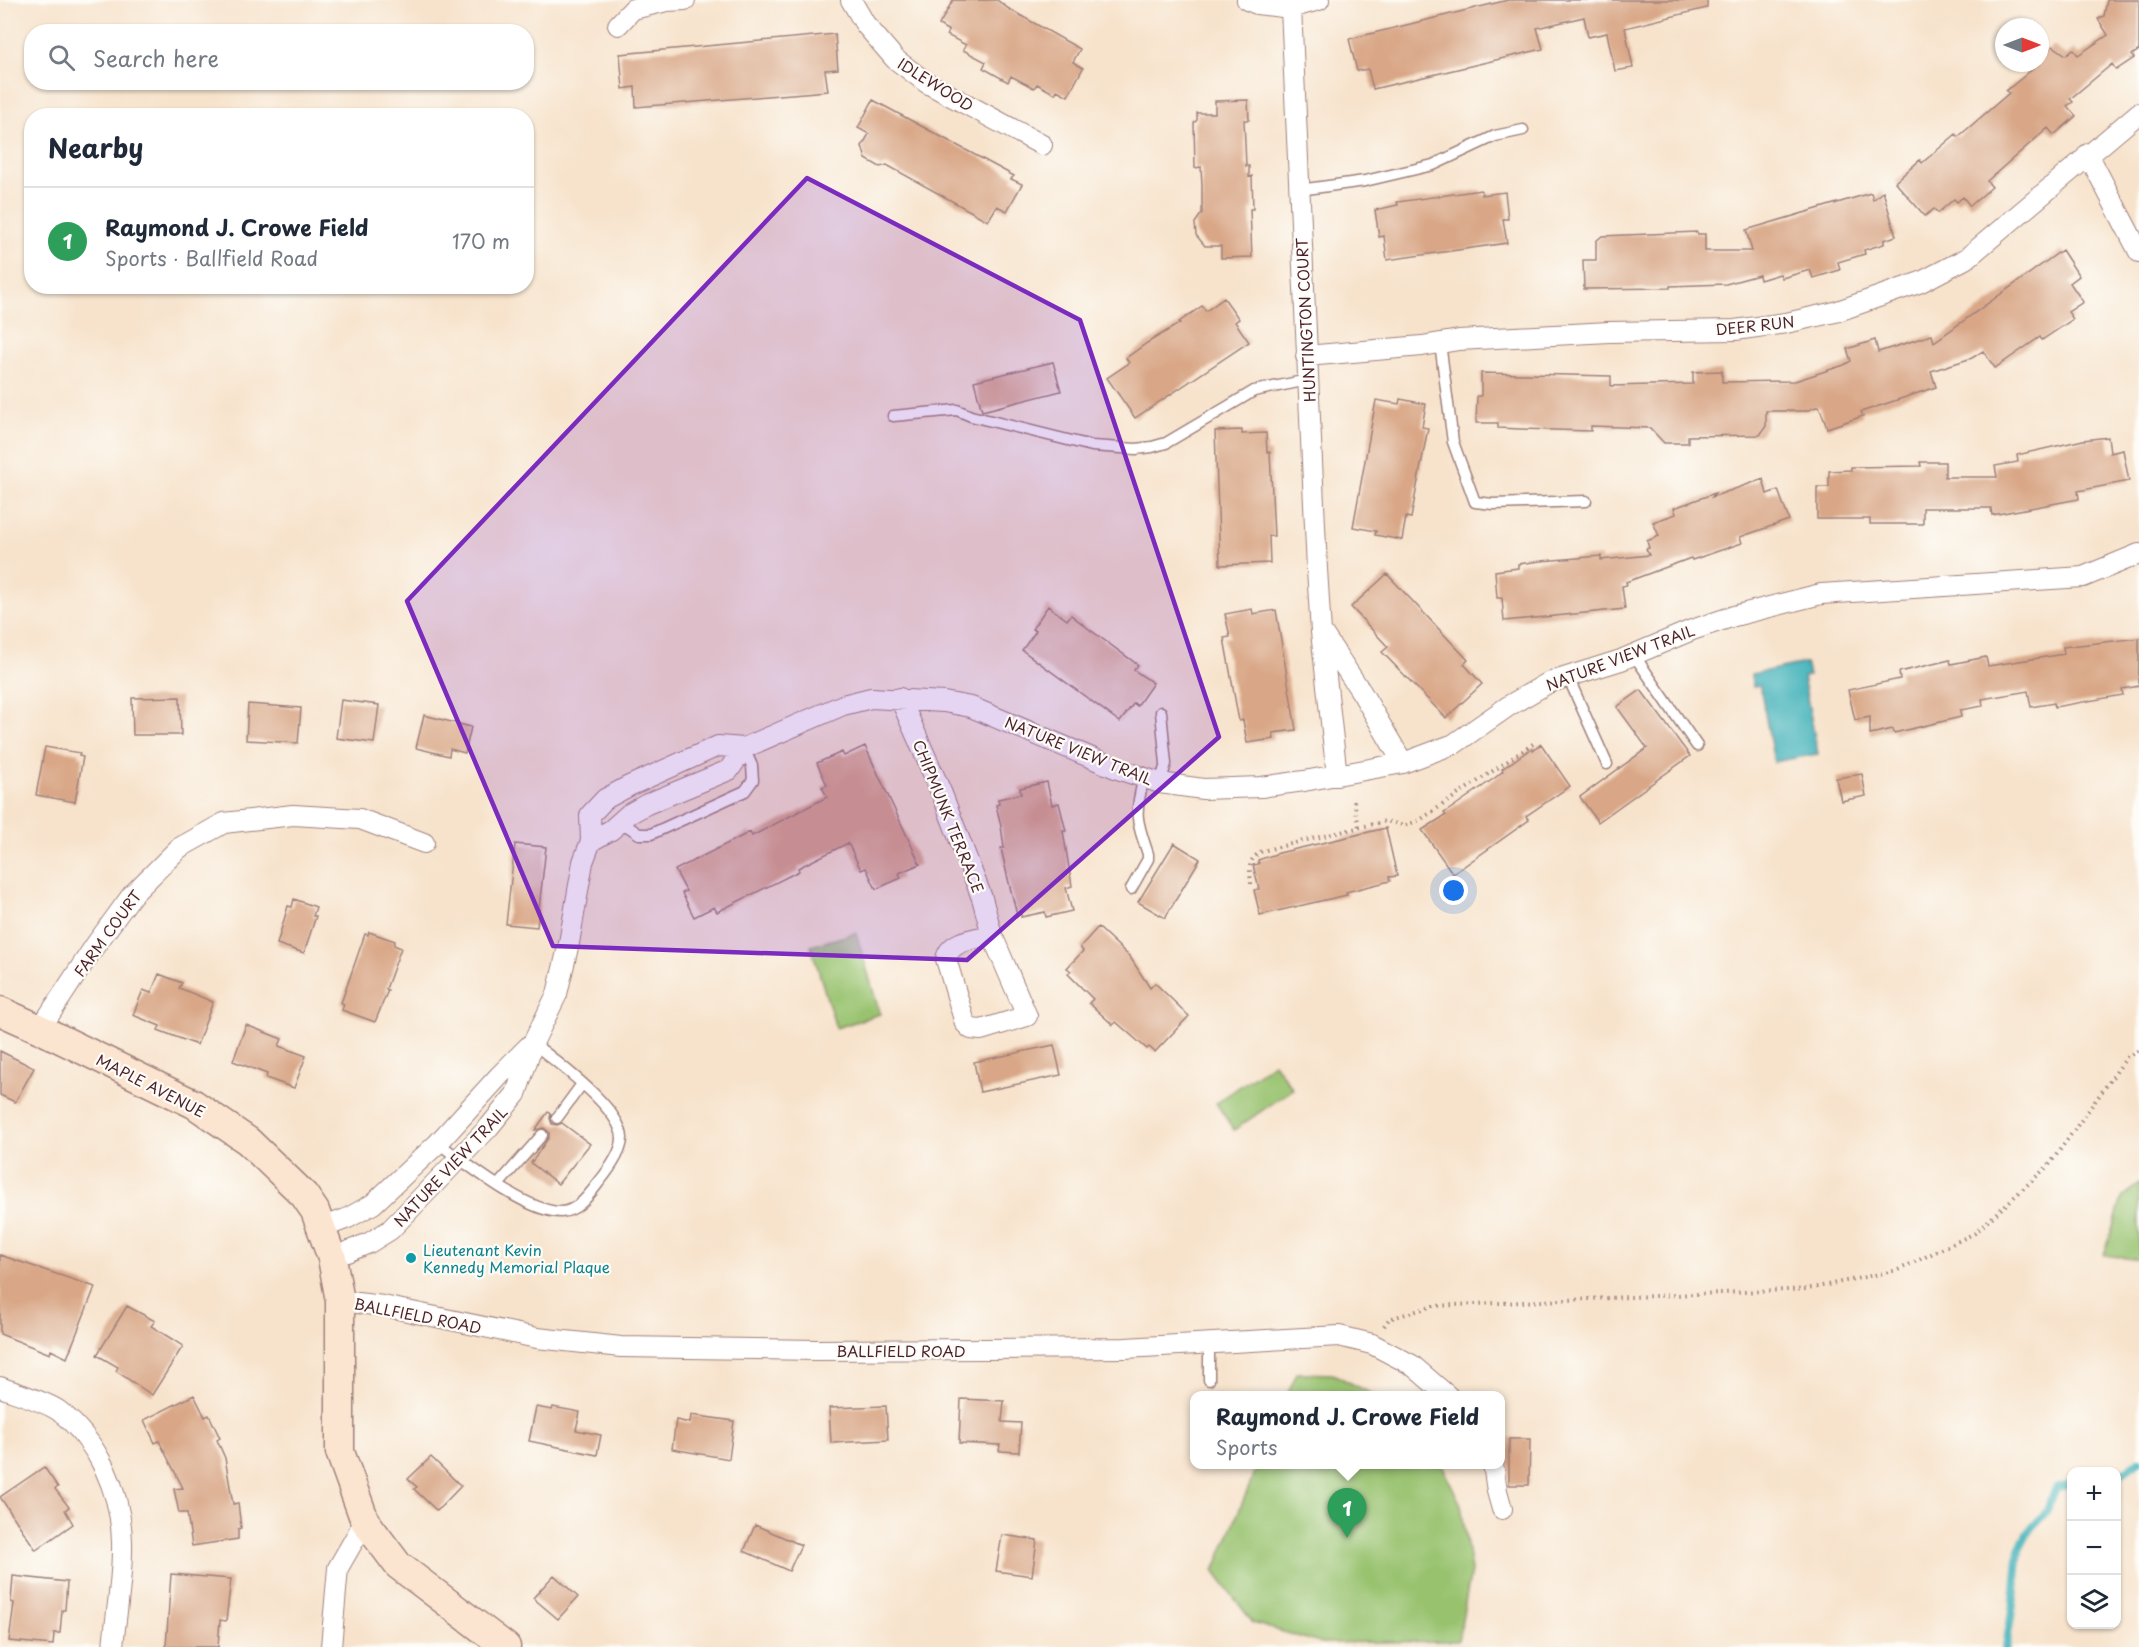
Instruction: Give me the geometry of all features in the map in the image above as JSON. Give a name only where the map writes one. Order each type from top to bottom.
[{"type":"main road","name":"MAPLE AVENUE","points":[[0,1011],[194,1104],[248,1141],[304,1195],[315,1211],[332,1258],[340,1301],[340,1452],[365,1521],[398,1565],[506,1647]]},
{"type":"street","points":[[618,25],[633,9],[685,0]]},
{"type":"street","name":"IDLEWOOD","points":[[851,0],[865,24],[895,59],[927,83],[1042,145]]},
{"type":"street","points":[[1247,0],[1257,4],[1291,8],[1319,0]]},
{"type":"street","name":"HUNTINGTON COURT","points":[[1291,8],[1306,356],[1322,632],[1336,776]]},
{"type":"street","name":"DEER RUN","points":[[1306,356],[1422,346],[1460,340],[1609,332],[1734,330],[1786,323],[1835,312],[1921,282],[1967,258],[2139,113]]},
{"type":"street","points":[[2088,154],[2139,252]]},
{"type":"street","name":"NATURE VIEW TRAIL","points":[[332,1258],[369,1243],[390,1230],[489,1127],[516,1094],[533,1042],[557,994],[569,943],[581,872],[591,841],[590,815],[605,799],[629,786],[718,746],[744,748],[843,705],[871,698],[900,698],[971,707],[1118,770],[1152,781],[1203,789],[1261,787],[1403,763],[1454,744],[1510,705],[1548,683],[1634,655],[1702,626],[1734,616],[1821,594],[2083,577],[2139,554]]},
{"type":"street","points":[[1322,632],[1362,693],[1403,763]]},
{"type":"street","name":"CHIPMUNK TERRACE","points":[[900,698],[942,795],[982,898],[992,935],[1028,1016],[981,1030],[971,1029],[965,1023],[945,959],[947,951],[953,945],[992,935]]},
{"type":"street","name":"NATURE VIEW TRAIL","points":[[591,841],[611,830],[620,821],[647,804],[729,770],[744,748]]},
{"type":"street","name":"FARM COURT","points":[[40,1029],[94,947],[132,895],[179,848],[224,823],[293,815],[360,819],[424,843]]},
{"type":"street","name":"NATURE VIEW TRAIL","points":[[322,1228],[348,1218],[373,1204],[438,1143],[533,1042]]},
{"type":"street","name":"BALLFIELD ROAD","points":[[340,1301],[383,1306],[537,1338],[621,1347],[817,1350],[1125,1348],[1339,1336],[1372,1344],[1412,1365],[1443,1391]]},
{"type":"street","points":[[0,1387],[57,1410],[95,1449],[108,1475],[118,1509],[122,1542],[113,1647]]},
{"type":"street","points":[[1494,1469],[1502,1509]]},
{"type":"street","points":[[331,1647],[338,1568],[365,1521]]},
{"type":"lane","points":[[1299,190],[1365,181],[1433,165],[1495,136],[1523,130]]},
{"type":"lane","points":[[1440,343],[1453,442],[1475,502],[1493,504],[1586,501]]},
{"type":"lane","points":[[893,416],[957,410],[971,416],[1092,446],[1136,449],[1166,443],[1254,391],[1308,380]]},
{"type":"lane","points":[[1634,655],[1697,746]]},
{"type":"lane","points":[[1568,677],[1607,764]]},
{"type":"lane","points":[[1131,889],[1148,859],[1137,820],[1137,802],[1166,764],[1161,712]]},
{"type":"lane","points":[[620,821],[639,834],[651,834],[745,791],[753,780],[752,766],[744,748]]},
{"type":"lane","points":[[438,1143],[498,1185],[539,1208],[562,1212],[582,1203],[613,1165],[622,1139],[616,1120],[592,1091],[533,1042]]},
{"type":"lane","points":[[557,1118],[582,1084]]},
{"type":"lane","points":[[498,1185],[542,1136]]},
{"type":"lane","points":[[1209,1345],[1209,1380]]},
{"type":"path","points":[[1251,884],[1252,858],[1262,851],[1386,821],[1404,826],[1420,820],[1533,744]]},
{"type":"path","points":[[1354,801],[1359,827]]},
{"type":"path","points":[[1372,1344],[1389,1319],[1433,1306],[1808,1289],[1898,1270],[1975,1233],[2049,1165],[2127,1057],[2139,1050]]},
{"type":"highlighted area","points":[[807,178],[1080,320],[1219,737],[967,960],[553,946],[407,601]]},
{"type":"green space","points":[[856,933],[880,1014],[836,1028],[811,946]]},
{"type":"green space","points":[[1274,1063],[1293,1089],[1234,1130],[1216,1103]]},
{"type":"green space","points":[[2139,1184],[2139,1260],[2104,1255],[2123,1196]]},
{"type":"green space","points":[[1297,1373],[1333,1374],[1366,1391],[1289,1391]]},
{"type":"green space","points":[[1256,1469],[1444,1469],[1461,1505],[1471,1571],[1458,1641],[1320,1643],[1253,1623],[1214,1571]]},
{"type":"water","points":[[1806,663],[1809,676],[1803,677],[1818,754],[1774,762],[1760,686],[1753,687],[1751,674]]},
{"type":"building","points":[[953,0],[997,0],[1080,49],[1073,62],[1083,68],[1068,96],[1057,90],[1055,94],[1037,84],[1034,88],[1011,76],[1008,82],[983,68],[986,62],[963,50],[966,45],[947,35],[949,31],[939,25]]},
{"type":"building","points":[[1508,0],[1707,0],[1707,8],[1625,28],[1633,68],[1615,71],[1607,33],[1588,37],[1584,17],[1537,28],[1543,49],[1373,89],[1368,69],[1357,71],[1349,39]]},
{"type":"building","points":[[2107,0],[2139,0],[2139,50],[2132,55],[2134,58],[2116,70],[2112,64],[2070,99],[2073,102],[2067,106],[2076,116],[2054,135],[2048,128],[1987,181],[1992,187],[1970,206],[1963,197],[1957,202],[1954,199],[1938,213],[1934,209],[1925,216],[1895,182],[1920,160],[1922,163],[1956,134],[1958,137],[2009,93],[2006,91],[2029,72],[2049,72],[2049,49],[2053,46],[2066,55],[2073,49],[2078,55],[2108,35],[2098,19],[2104,16]]},
{"type":"building","points":[[835,34],[838,69],[825,70],[828,91],[636,107],[635,87],[623,89],[620,54]]},
{"type":"building","points":[[873,100],[1014,176],[1011,179],[1022,184],[1007,211],[997,206],[988,221],[887,165],[880,167],[866,159],[862,146],[869,134],[858,128]]},
{"type":"building","points":[[1248,100],[1249,120],[1244,120],[1246,166],[1249,166],[1249,177],[1252,176],[1253,209],[1250,209],[1252,257],[1221,258],[1221,246],[1205,246],[1196,235],[1195,223],[1202,213],[1202,186],[1201,167],[1195,168],[1194,123],[1197,120],[1197,113],[1215,113],[1215,101]]},
{"type":"building","points":[[1481,190],[1482,195],[1505,192],[1508,219],[1503,219],[1507,243],[1387,260],[1384,236],[1379,237],[1375,210],[1398,205],[1397,202]]},
{"type":"building","points":[[1883,191],[1896,236],[1884,240],[1884,244],[1864,250],[1865,254],[1838,262],[1840,270],[1813,278],[1810,270],[1782,278],[1780,274],[1760,280],[1759,275],[1726,284],[1670,286],[1670,288],[1584,289],[1583,260],[1596,260],[1596,241],[1602,236],[1697,232],[1705,234],[1705,251],[1752,251],[1746,230],[1871,193],[1873,200]]},
{"type":"building","points":[[2062,250],[2079,276],[2070,283],[2083,302],[2068,312],[2073,319],[2042,340],[2040,337],[1995,368],[1983,351],[1972,358],[1931,371],[1936,387],[1861,412],[1863,416],[1827,428],[1819,406],[1806,411],[1766,411],[1766,426],[1760,435],[1688,436],[1688,443],[1664,443],[1650,428],[1591,426],[1591,431],[1520,429],[1498,428],[1498,423],[1476,423],[1477,396],[1481,396],[1481,373],[1611,376],[1611,386],[1693,384],[1693,372],[1722,371],[1722,382],[1795,381],[1844,365],[1851,361],[1847,349],[1875,340],[1878,352],[1932,335],[1934,342]]},
{"type":"building","points":[[1224,298],[1239,319],[1235,322],[1249,342],[1135,418],[1107,378],[1129,363],[1126,358],[1147,343],[1180,323],[1202,306],[1206,311]]},
{"type":"building","points":[[1053,362],[1061,391],[982,411],[974,381]]},
{"type":"building","points":[[1400,399],[1426,404],[1422,427],[1428,428],[1411,518],[1406,517],[1402,540],[1375,535],[1376,531],[1353,527],[1376,400],[1399,404]]},
{"type":"building","points":[[1242,430],[1242,434],[1266,433],[1267,452],[1270,452],[1274,536],[1269,536],[1270,563],[1220,565],[1215,431]]},
{"type":"building","points":[[2108,437],[2110,453],[2123,450],[2129,481],[2078,491],[2079,499],[1992,515],[1991,508],[1923,508],[1923,524],[1870,524],[1870,519],[1817,519],[1817,487],[1829,487],[1829,471],[1851,470],[1851,467],[1921,466],[1920,462],[1945,462],[1945,477],[1997,477],[1995,466],[2018,462],[2017,455],[2083,440]]},
{"type":"building","points":[[1763,479],[1767,494],[1778,490],[1789,520],[1740,537],[1742,543],[1692,560],[1691,558],[1626,582],[1627,585],[1622,586],[1625,609],[1504,621],[1502,598],[1497,598],[1495,571],[1518,568],[1518,564],[1541,561],[1601,556],[1601,560],[1649,555],[1646,549],[1649,548],[1647,541],[1659,536],[1653,522],[1676,514],[1674,508]]},
{"type":"building","points":[[1387,574],[1468,660],[1464,664],[1482,684],[1446,718],[1382,652],[1388,647],[1351,607]]},
{"type":"building","points":[[1048,606],[1067,620],[1071,615],[1138,665],[1134,670],[1153,683],[1137,706],[1134,703],[1120,722],[1022,650],[1036,631],[1032,629]]},
{"type":"building","points":[[1252,609],[1253,614],[1276,610],[1296,730],[1273,733],[1274,739],[1247,743],[1243,720],[1239,721],[1224,638],[1230,637],[1225,614]]},
{"type":"building","points":[[2139,638],[2139,686],[2122,689],[2123,695],[2055,707],[2054,703],[2031,707],[2028,691],[1982,699],[1983,706],[1960,710],[1961,717],[1894,733],[1893,729],[1870,734],[1870,717],[1855,720],[1848,690],[1900,679],[1899,672],[1950,660],[1951,664],[1986,657],[1988,666],[2064,654],[2063,647]]},
{"type":"building","points":[[1641,690],[1690,756],[1598,822],[1580,797],[1647,748],[1617,707]]},
{"type":"building","points":[[180,697],[181,735],[133,735],[132,698]]},
{"type":"building","points":[[341,700],[379,705],[374,743],[336,738]]},
{"type":"building","points":[[248,704],[301,708],[298,743],[246,740]]},
{"type":"building","points":[[424,715],[471,727],[465,753],[450,749],[449,756],[416,748]]},
{"type":"building","points":[[1541,744],[1570,786],[1526,816],[1529,820],[1453,874],[1422,830],[1496,777],[1503,771],[1502,769]]},
{"type":"building","points":[[865,746],[920,864],[899,873],[901,878],[876,889],[866,868],[861,870],[848,843],[798,868],[799,871],[717,912],[714,907],[694,917],[682,893],[686,891],[675,870],[750,832],[752,836],[827,797],[822,787],[827,785],[817,763],[842,752],[844,756]]},
{"type":"building","points":[[45,747],[80,753],[79,756],[83,757],[75,802],[36,795]]},
{"type":"building","points":[[1862,774],[1866,796],[1841,801],[1836,778]]},
{"type":"building","points":[[1047,782],[1052,805],[1059,803],[1066,831],[1063,831],[1072,886],[1066,888],[1072,911],[1046,917],[1045,912],[1021,917],[1021,914],[1017,915],[1007,875],[996,805],[999,804],[998,799],[1021,794],[1020,788]]},
{"type":"building","points":[[1386,828],[1397,876],[1389,877],[1390,881],[1346,892],[1347,895],[1260,915],[1254,890],[1259,889],[1253,865],[1259,864],[1258,860]]},
{"type":"building","points":[[1174,843],[1200,859],[1165,918],[1138,902]]},
{"type":"building","points":[[515,844],[546,847],[537,927],[506,924]]},
{"type":"building","points":[[294,899],[316,907],[313,916],[316,916],[304,953],[277,944],[288,906],[292,907]]},
{"type":"building","points":[[1098,927],[1130,957],[1150,988],[1155,983],[1189,1016],[1155,1052],[1149,1047],[1147,1049],[1116,1022],[1113,1025],[1089,1003],[1093,999],[1068,974],[1071,971],[1067,968],[1083,951],[1080,947]]},
{"type":"building","points":[[369,932],[395,941],[394,945],[401,948],[375,1022],[342,1010],[344,1004],[341,1003],[365,934],[368,935]]},
{"type":"building","points":[[159,974],[182,983],[179,988],[213,1002],[197,1045],[158,1030],[160,1026],[133,1015],[143,990],[151,993]]},
{"type":"building","points":[[246,1025],[282,1039],[279,1046],[306,1056],[294,1088],[266,1078],[267,1074],[233,1061]]},
{"type":"building","points":[[1054,1045],[1061,1075],[980,1092],[974,1062]]},
{"type":"building","points":[[0,1051],[34,1068],[15,1102],[0,1095]]},
{"type":"building","points":[[548,1112],[551,1114],[552,1124],[562,1123],[590,1144],[558,1184],[531,1163],[549,1137],[549,1132],[544,1128],[535,1130]]},
{"type":"building","points":[[0,1255],[95,1287],[67,1358],[51,1350],[50,1354],[0,1334]]},
{"type":"building","points":[[127,1306],[155,1321],[151,1326],[183,1346],[152,1395],[116,1371],[118,1367],[97,1355]]},
{"type":"building","points":[[194,1395],[205,1417],[209,1415],[220,1438],[217,1440],[225,1458],[233,1504],[238,1503],[241,1528],[238,1529],[238,1539],[192,1546],[187,1513],[179,1513],[174,1489],[183,1488],[159,1441],[155,1443],[144,1420]]},
{"type":"building","points":[[961,1399],[1004,1401],[1002,1422],[1021,1423],[1019,1452],[999,1451],[1000,1445],[959,1443]]},
{"type":"building","points":[[886,1406],[888,1440],[831,1443],[829,1408]]},
{"type":"building","points":[[536,1407],[552,1410],[553,1407],[580,1412],[576,1430],[601,1435],[597,1455],[529,1441]]},
{"type":"building","points":[[691,1415],[734,1421],[729,1459],[672,1449],[676,1420],[690,1423]]},
{"type":"building","points":[[1509,1439],[1530,1439],[1529,1485],[1509,1485]]},
{"type":"building","points":[[431,1457],[461,1486],[437,1511],[414,1489],[417,1487],[408,1479]]},
{"type":"building","points":[[44,1467],[58,1487],[55,1489],[69,1507],[65,1510],[73,1524],[36,1550],[0,1497]]},
{"type":"building","points":[[755,1525],[801,1545],[789,1571],[744,1551]]},
{"type":"building","points":[[1002,1535],[1037,1540],[1032,1576],[996,1571]]},
{"type":"building","points":[[171,1574],[231,1579],[226,1621],[220,1620],[218,1647],[166,1647]]},
{"type":"building","points":[[554,1575],[578,1597],[558,1619],[533,1598]]},
{"type":"building","points":[[13,1576],[67,1582],[65,1610],[62,1610],[60,1633],[54,1633],[53,1645],[9,1641],[14,1603],[11,1602]]},
{"type":"waterway","points":[[2121,1473],[2139,1461]]},
{"type":"waterway","points":[[2006,1647],[2019,1549],[2028,1532],[2046,1513],[2056,1488],[2067,1485]]},
{"type":"place","name":"Lieutenant Kevin Kennedy Memorial Plaque","points":[[411,1258]]},
{"type":"place","name":"Raymond J. Crowe Field","points":[[1347,1538]]}]
